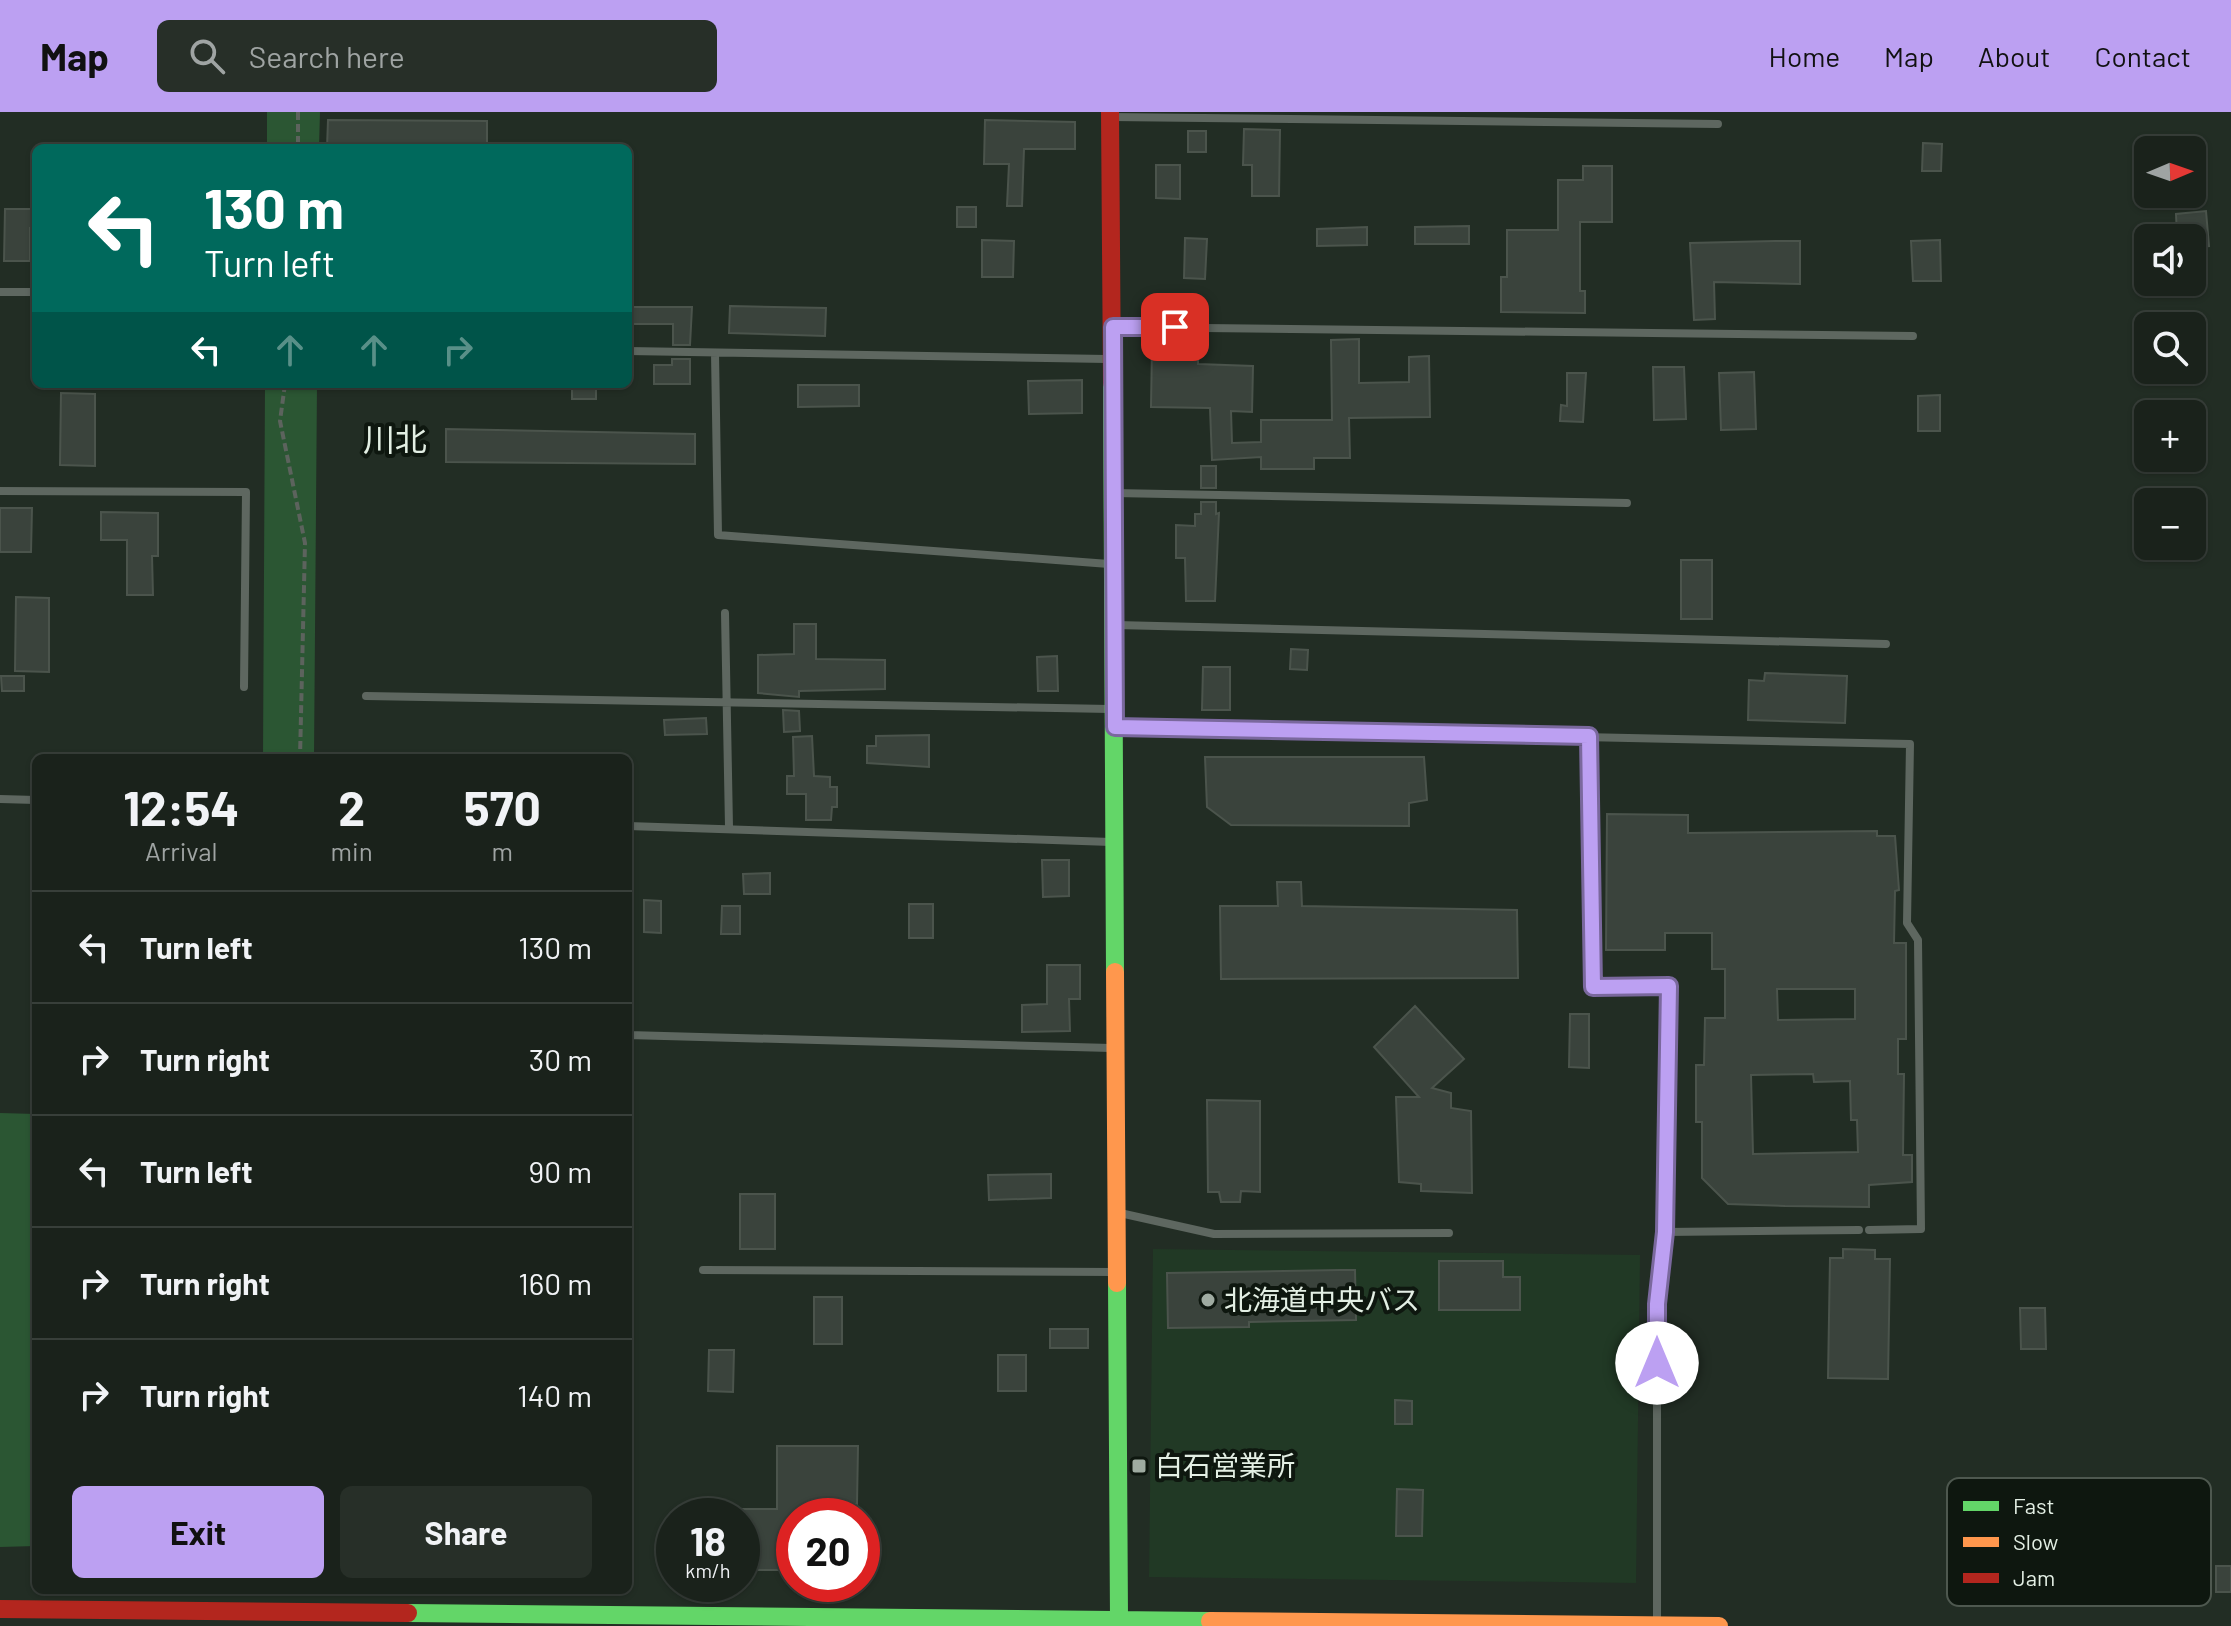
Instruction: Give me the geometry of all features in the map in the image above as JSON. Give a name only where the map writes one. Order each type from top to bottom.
[{"type":"street","points":[[1110,115],[1119,1619]]},
{"type":"street","points":[[0,1609],[30,1615],[943,1622],[1119,1619],[1194,1623],[1719,1626]]},
{"type":"lane","points":[[1110,115],[1718,124]]},
{"type":"lane","points":[[0,292],[32,292]]},
{"type":"lane","points":[[1113,327],[1913,336]]},
{"type":"lane","points":[[632,351],[1113,359]]},
{"type":"lane","points":[[715,353],[718,535],[1114,564]]},
{"type":"lane","points":[[0,491],[246,492],[244,687]]},
{"type":"lane","points":[[1113,493],[1627,503]]},
{"type":"lane","points":[[725,613],[729,827]]},
{"type":"lane","points":[[1115,625],[1886,644]]},
{"type":"lane","points":[[366,696],[728,700],[1589,736],[1910,744],[1907,923],[1918,940],[1921,1229],[1665,1232]]},
{"type":"lane","points":[[1589,736],[1593,987],[1669,986],[1665,1232],[1657,1304],[1657,1626]]},
{"type":"lane","points":[[0,799],[32,800]]},
{"type":"lane","points":[[632,826],[1115,842]]},
{"type":"lane","points":[[632,1036],[1116,1049]]},
{"type":"lane","points":[[1118,1213],[1214,1234],[1449,1233]]},
{"type":"lane","points":[[703,1270],[1118,1272]]},
{"type":"path","points":[[298,112],[298,144]]},
{"type":"path","points":[[284,388],[280,421],[305,543],[300,754]]},
{"type":"shaded area","points":[[267,112],[320,112],[319,144],[267,144]]},
{"type":"shaded area","points":[[265,388],[317,388],[314,754],[263,754]]},
{"type":"shaded area","points":[[0,1113],[32,1114],[32,1546],[0,1547]]},
{"type":"shaded area","points":[[1153,1249],[1640,1255],[1636,1583],[1149,1577]]},
{"type":"building","points":[[328,120],[487,121],[487,144],[327,144]]},
{"type":"building","points":[[985,120],[1075,122],[1075,149],[1024,149],[1022,206],[1007,206],[1009,164],[984,164]]},
{"type":"building","points":[[1244,129],[1280,130],[1279,196],[1252,196],[1252,165],[1243,165]]},
{"type":"building","points":[[1188,131],[1206,131],[1206,152],[1188,152]]},
{"type":"building","points":[[1923,143],[1942,144],[1941,171],[1922,171]]},
{"type":"building","points":[[1156,165],[1180,165],[1180,199],[1156,198]]},
{"type":"building","points":[[1583,166],[1612,166],[1612,222],[1580,222],[1580,291],[1585,291],[1585,313],[1501,312],[1501,277],[1507,277],[1507,230],[1558,230],[1558,180],[1583,180]]},
{"type":"building","points":[[957,207],[976,207],[976,227],[957,227]]},
{"type":"building","points":[[5,209],[32,209],[30,261],[4,261]]},
{"type":"building","points":[[2206,211],[2209,246],[2206,246],[2206,224],[2176,224],[2176,214]]},
{"type":"building","points":[[1469,226],[1469,244],[1415,244],[1415,227]]},
{"type":"building","points":[[1367,227],[1367,245],[1317,246],[1317,229]]},
{"type":"building","points":[[1185,238],[1207,239],[1205,279],[1184,278]]},
{"type":"building","points":[[982,240],[1014,241],[1013,277],[982,277]]},
{"type":"building","points":[[1940,240],[1941,281],[1913,281],[1911,241]]},
{"type":"building","points":[[1800,241],[1800,284],[1714,282],[1715,319],[1694,320],[1690,243]]},
{"type":"building","points":[[730,306],[826,308],[825,336],[729,333]]},
{"type":"building","points":[[632,307],[692,307],[690,345],[673,345],[673,324],[632,324]]},
{"type":"building","points":[[1359,339],[1359,383],[1409,382],[1409,357],[1429,356],[1430,417],[1349,418],[1350,458],[1314,458],[1314,469],[1261,469],[1261,457],[1212,460],[1210,408],[1151,407],[1152,348],[1198,349],[1198,364],[1253,366],[1252,412],[1231,411],[1232,443],[1261,442],[1261,420],[1332,420],[1331,340]]},
{"type":"building","points":[[672,359],[690,359],[690,384],[654,384],[654,365],[672,365]]},
{"type":"building","points":[[1653,367],[1684,367],[1686,419],[1654,420]]},
{"type":"building","points":[[1754,372],[1756,429],[1721,430],[1719,373]]},
{"type":"building","points":[[1567,373],[1586,373],[1583,422],[1560,421],[1561,405],[1567,406]]},
{"type":"building","points":[[1082,380],[1082,413],[1029,414],[1028,381]]},
{"type":"building","points":[[798,385],[859,385],[859,406],[798,407]]},
{"type":"building","points":[[572,388],[596,388],[596,399],[572,399]]},
{"type":"building","points":[[61,393],[95,394],[95,466],[60,465]]},
{"type":"building","points":[[1940,395],[1940,431],[1918,431],[1918,396]]},
{"type":"building","points":[[446,429],[695,434],[695,464],[446,462]]},
{"type":"building","points":[[1201,466],[1216,466],[1216,488],[1201,488]]},
{"type":"building","points":[[1201,502],[1216,502],[1216,514],[1219,513],[1215,601],[1186,601],[1185,558],[1176,558],[1176,525],[1195,526],[1195,514],[1201,514]]},
{"type":"building","points":[[0,508],[32,508],[31,552],[0,552]]},
{"type":"building","points":[[101,512],[158,513],[158,556],[152,556],[153,595],[127,595],[127,540],[101,540]]},
{"type":"building","points":[[1681,560],[1712,560],[1712,619],[1681,619]]},
{"type":"building","points":[[16,597],[49,598],[49,672],[15,671]]},
{"type":"building","points":[[794,624],[816,624],[816,659],[885,660],[885,689],[799,691],[799,697],[758,693],[758,655],[794,654]]},
{"type":"building","points":[[1291,649],[1308,650],[1307,670],[1290,669]]},
{"type":"building","points":[[1057,656],[1058,691],[1038,691],[1037,657]]},
{"type":"building","points":[[1203,667],[1230,667],[1230,710],[1202,710]]},
{"type":"building","points":[[1765,673],[1847,676],[1845,723],[1748,720],[1749,680],[1764,681]]},
{"type":"building","points":[[1,676],[24,676],[24,691],[2,691]]},
{"type":"building","points":[[783,710],[799,711],[800,731],[784,732]]},
{"type":"building","points":[[706,718],[707,734],[665,735],[664,720]]},
{"type":"building","points":[[929,735],[929,767],[867,763],[867,746],[876,746],[876,736]]},
{"type":"building","points":[[812,736],[814,776],[830,777],[830,787],[837,787],[837,807],[832,807],[831,820],[806,820],[806,794],[787,794],[787,776],[794,776],[793,737]]},
{"type":"building","points":[[1205,757],[1424,757],[1427,800],[1409,803],[1409,826],[1231,825],[1207,807]]},
{"type":"building","points":[[1607,814],[1688,815],[1688,833],[1877,831],[1877,836],[1895,836],[1899,890],[1895,891],[1894,943],[1906,943],[1906,1039],[1898,1039],[1898,1074],[1904,1074],[1903,1155],[1912,1155],[1912,1182],[1869,1185],[1869,1207],[1728,1204],[1702,1178],[1702,1122],[1696,1122],[1696,1065],[1704,1065],[1705,1018],[1725,1018],[1725,969],[1712,969],[1712,933],[1665,933],[1665,950],[1606,950]],"holes":[[[1777,989],[1855,989],[1855,1019],[1778,1020]],[[1813,1074],[1814,1082],[1850,1081],[1851,1120],[1857,1120],[1858,1152],[1753,1154],[1751,1075]]]},
{"type":"building","points":[[1042,860],[1069,860],[1069,896],[1043,897]]},
{"type":"building","points":[[770,873],[770,894],[744,894],[743,874]]},
{"type":"building","points":[[1277,882],[1301,882],[1302,906],[1517,910],[1518,978],[1221,979],[1220,906],[1278,906]]},
{"type":"building","points":[[644,900],[661,901],[661,933],[644,932]]},
{"type":"building","points":[[909,904],[933,904],[933,938],[909,938]]},
{"type":"building","points":[[722,906],[740,906],[740,934],[721,934]]},
{"type":"building","points":[[1047,965],[1080,965],[1080,999],[1069,999],[1070,1031],[1022,1032],[1022,1005],[1047,1004]]},
{"type":"building","points":[[1415,1006],[1464,1059],[1432,1088],[1451,1093],[1451,1108],[1471,1111],[1472,1193],[1421,1191],[1421,1184],[1399,1182],[1396,1097],[1419,1097],[1374,1047]]},
{"type":"building","points":[[1570,1014],[1589,1014],[1589,1068],[1569,1067]]},
{"type":"building","points":[[1207,1100],[1260,1101],[1260,1192],[1241,1191],[1240,1202],[1221,1202],[1219,1192],[1208,1192]]},
{"type":"building","points":[[1051,1174],[1051,1198],[989,1200],[988,1175]]},
{"type":"building","points":[[740,1194],[775,1194],[775,1249],[740,1249]]},
{"type":"building","points":[[1843,1249],[1875,1250],[1875,1259],[1890,1259],[1888,1379],[1828,1378],[1830,1258],[1843,1258]]},
{"type":"building","points":[[1439,1261],[1503,1261],[1503,1277],[1520,1277],[1520,1310],[1439,1310]]},
{"type":"building","points":[[1355,1270],[1356,1320],[1249,1322],[1249,1327],[1168,1328],[1167,1273]]},
{"type":"building","points":[[814,1297],[842,1297],[842,1344],[814,1344]]},
{"type":"building","points":[[2020,1308],[2045,1308],[2046,1349],[2021,1349]]},
{"type":"building","points":[[1050,1329],[1088,1329],[1088,1348],[1050,1348]]},
{"type":"building","points":[[709,1350],[734,1350],[733,1392],[708,1391]]},
{"type":"building","points":[[998,1355],[1026,1355],[1026,1391],[998,1391]]},
{"type":"building","points":[[1395,1400],[1412,1401],[1412,1424],[1395,1424]]},
{"type":"building","points":[[777,1446],[858,1446],[857,1498],[777,1498]]},
{"type":"building","points":[[1397,1489],[1423,1490],[1422,1536],[1396,1536]]},
{"type":"building","points":[[760,1509],[776,1509],[776,1570],[760,1570]]},
{"type":"building","points":[[2216,1566],[2231,1566],[2231,1592],[2216,1592]]},
{"type":"traffic: fast","points":[[1112,383],[1115,972]]},
{"type":"traffic: fast","points":[[1117,1283],[1119,1619]]},
{"type":"traffic: fast","points":[[408,1613],[1210,1621]]},
{"type":"traffic: slow","points":[[1115,972],[1117,1283]]},
{"type":"traffic: slow","points":[[1210,1621],[1719,1626]]},
{"type":"traffic: jam","points":[[1110,112],[1112,383]]},
{"type":"traffic: jam","points":[[0,1609],[408,1613]]},
{"type":"place","name":"北海道中央バス","points":[[1208,1300]]},
{"type":"place","name":"白石営業所","points":[[1139,1466]]},
{"type":"district","name":"川北","points":[[395,440]]},
{"type":"route","points":[[1175,327],[1113,327],[1115,727],[1589,736],[1593,987],[1669,986],[1665,1232],[1657,1304],[1657,1363]]}]
